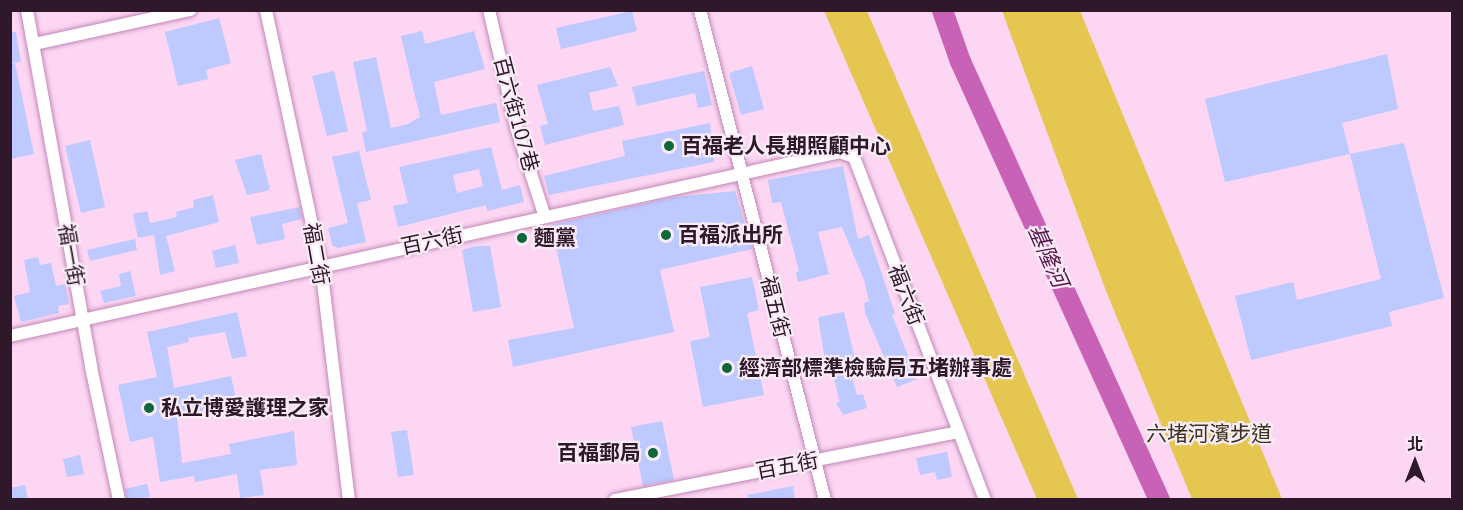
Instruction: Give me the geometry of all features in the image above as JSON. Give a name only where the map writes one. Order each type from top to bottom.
[{"type":"street","name":"福一街","points":[[27,10],[82,318],[119,500]]},
{"type":"street","points":[[34,44],[190,10]]},
{"type":"street","name":"福二街","points":[[266,10],[321,266],[350,500]]},
{"type":"street","name":"百六街107巷","points":[[489,10],[517,130],[545,217]]},
{"type":"street","name":"福五街","points":[[700,10],[825,500]]},
{"type":"street","name":"百六街","points":[[10,336],[82,318],[742,172],[840,152],[854,157]]},
{"type":"street","name":"福六街","points":[[854,157],[985,500]]},
{"type":"street","name":"百五街","points":[[615,500],[958,432]]},
{"type":"green space","points":[[824,11],[867,11],[1078,499],[1037,499]]},
{"type":"green space","name":"六堵河濱步道","points":[[1002,11],[1080,11],[1282,499],[1192,499],[1106,291]]},
{"type":"building","points":[[632,11],[637,31],[561,49],[556,28]]},
{"type":"building","points":[[219,18],[231,63],[206,70],[208,79],[178,86],[165,32]]},
{"type":"building","points":[[422,31],[425,44],[474,31],[485,69],[434,82],[441,115],[496,103],[500,122],[366,152],[362,132],[367,131],[353,62],[376,57],[391,128],[408,124],[420,117],[401,36]]},
{"type":"building","points":[[10,32],[16,32],[21,62],[10,63]]},
{"type":"building","points":[[1387,54],[1398,109],[1342,123],[1350,154],[1225,182],[1205,99]]},
{"type":"building","points":[[15,63],[34,154],[10,159],[10,64]]},
{"type":"building","points":[[752,66],[764,109],[741,115],[729,73]]},
{"type":"building","points":[[610,67],[618,86],[589,93],[593,111],[619,106],[624,125],[545,145],[540,126],[548,124],[537,85]]},
{"type":"building","points":[[334,71],[348,131],[327,136],[312,76]]},
{"type":"building","points":[[704,71],[712,105],[698,108],[695,93],[637,106],[632,87]]},
{"type":"building","name":"百福老人長期照顧中心","points":[[710,123],[714,162],[549,195],[544,176],[625,156],[622,141]]},
{"type":"building","points":[[90,140],[105,207],[81,213],[65,146]]},
{"type":"building","points":[[1404,143],[1444,298],[1389,312],[1392,326],[1251,360],[1235,296],[1293,282],[1297,300],[1381,279],[1350,154]]},
{"type":"building","points":[[491,147],[502,190],[520,185],[524,202],[487,211],[486,205],[398,227],[393,206],[408,203],[399,167]],"holes":[[[479,169],[483,186],[457,193],[453,175]]]},
{"type":"building","points":[[359,151],[371,200],[357,203],[366,242],[338,248],[332,245],[328,228],[348,223],[332,157]]},
{"type":"building","points":[[261,154],[270,190],[247,195],[235,160]]},
{"type":"building","points":[[843,166],[858,239],[869,235],[895,314],[892,315],[917,379],[897,387],[865,313],[864,303],[869,301],[864,280],[842,227],[818,232],[829,274],[798,282],[796,272],[799,271],[781,202],[772,203],[768,180]]},
{"type":"building","points":[[735,191],[752,249],[660,270],[674,332],[513,367],[508,340],[574,328],[551,225],[674,197]]},
{"type":"building","points":[[213,195],[219,222],[166,236],[175,271],[160,275],[154,235],[138,238],[133,214],[147,211],[150,223],[177,217],[176,212],[194,207],[193,200]]},
{"type":"building","points":[[300,207],[302,219],[282,224],[285,239],[257,245],[250,217]]},
{"type":"building","points":[[135,239],[137,250],[90,261],[87,250]]},
{"type":"building","points":[[235,245],[239,263],[216,268],[212,251]]},
{"type":"building","points":[[476,246],[490,246],[501,307],[473,312],[462,250]]},
{"type":"building","points":[[38,257],[40,265],[51,263],[56,286],[65,284],[69,304],[58,306],[59,313],[21,322],[14,296],[30,292],[24,260]]},
{"type":"building","points":[[130,271],[136,296],[104,303],[100,291],[121,286],[119,274]]},
{"type":"building","name":"經濟部標準檢驗局五堵辦事處","points":[[752,277],[759,310],[747,313],[764,395],[703,407],[690,341],[710,337],[700,287]]},
{"type":"building","points":[[237,312],[247,356],[232,359],[225,332],[188,338],[189,342],[167,347],[174,388],[231,376],[237,404],[177,416],[182,463],[231,454],[229,444],[294,431],[297,465],[260,470],[264,495],[240,498],[237,474],[195,482],[194,476],[160,482],[153,437],[130,442],[118,385],[157,377],[147,332]]},
{"type":"building","points":[[844,312],[856,364],[849,366],[857,395],[863,394],[867,408],[843,415],[836,403],[840,402],[831,368],[827,369],[818,317]]},
{"type":"building","name":"百福郵局","points":[[662,421],[674,480],[643,486],[631,427]]},
{"type":"building","points":[[407,430],[414,475],[398,477],[391,432]]},
{"type":"building","points":[[947,452],[952,477],[937,480],[935,472],[920,475],[916,458]]},
{"type":"building","points":[[80,455],[84,474],[67,477],[63,459]]},
{"type":"building","points":[[147,484],[150,497],[127,500],[125,489]]},
{"type":"building","points":[[25,485],[28,500],[10,500],[10,488]]},
{"type":"building","points":[[793,486],[795,500],[748,500],[747,495]]},
{"type":"waterway","name":"基隆河","points":[[942,10],[960,61],[1159,500]]},
{"type":"place","name":"百福老人長期照顧中心","points":[[669,146]]},
{"type":"place","name":"百福派出所","points":[[666,235]]},
{"type":"place","name":"麵黨","points":[[522,238]]},
{"type":"place","name":"經濟部標準檢驗局五堵辦事處","points":[[727,368]]},
{"type":"place","name":"私立博愛護理之家","points":[[149,408]]},
{"type":"place","name":"百福郵局","points":[[653,453]]}]
